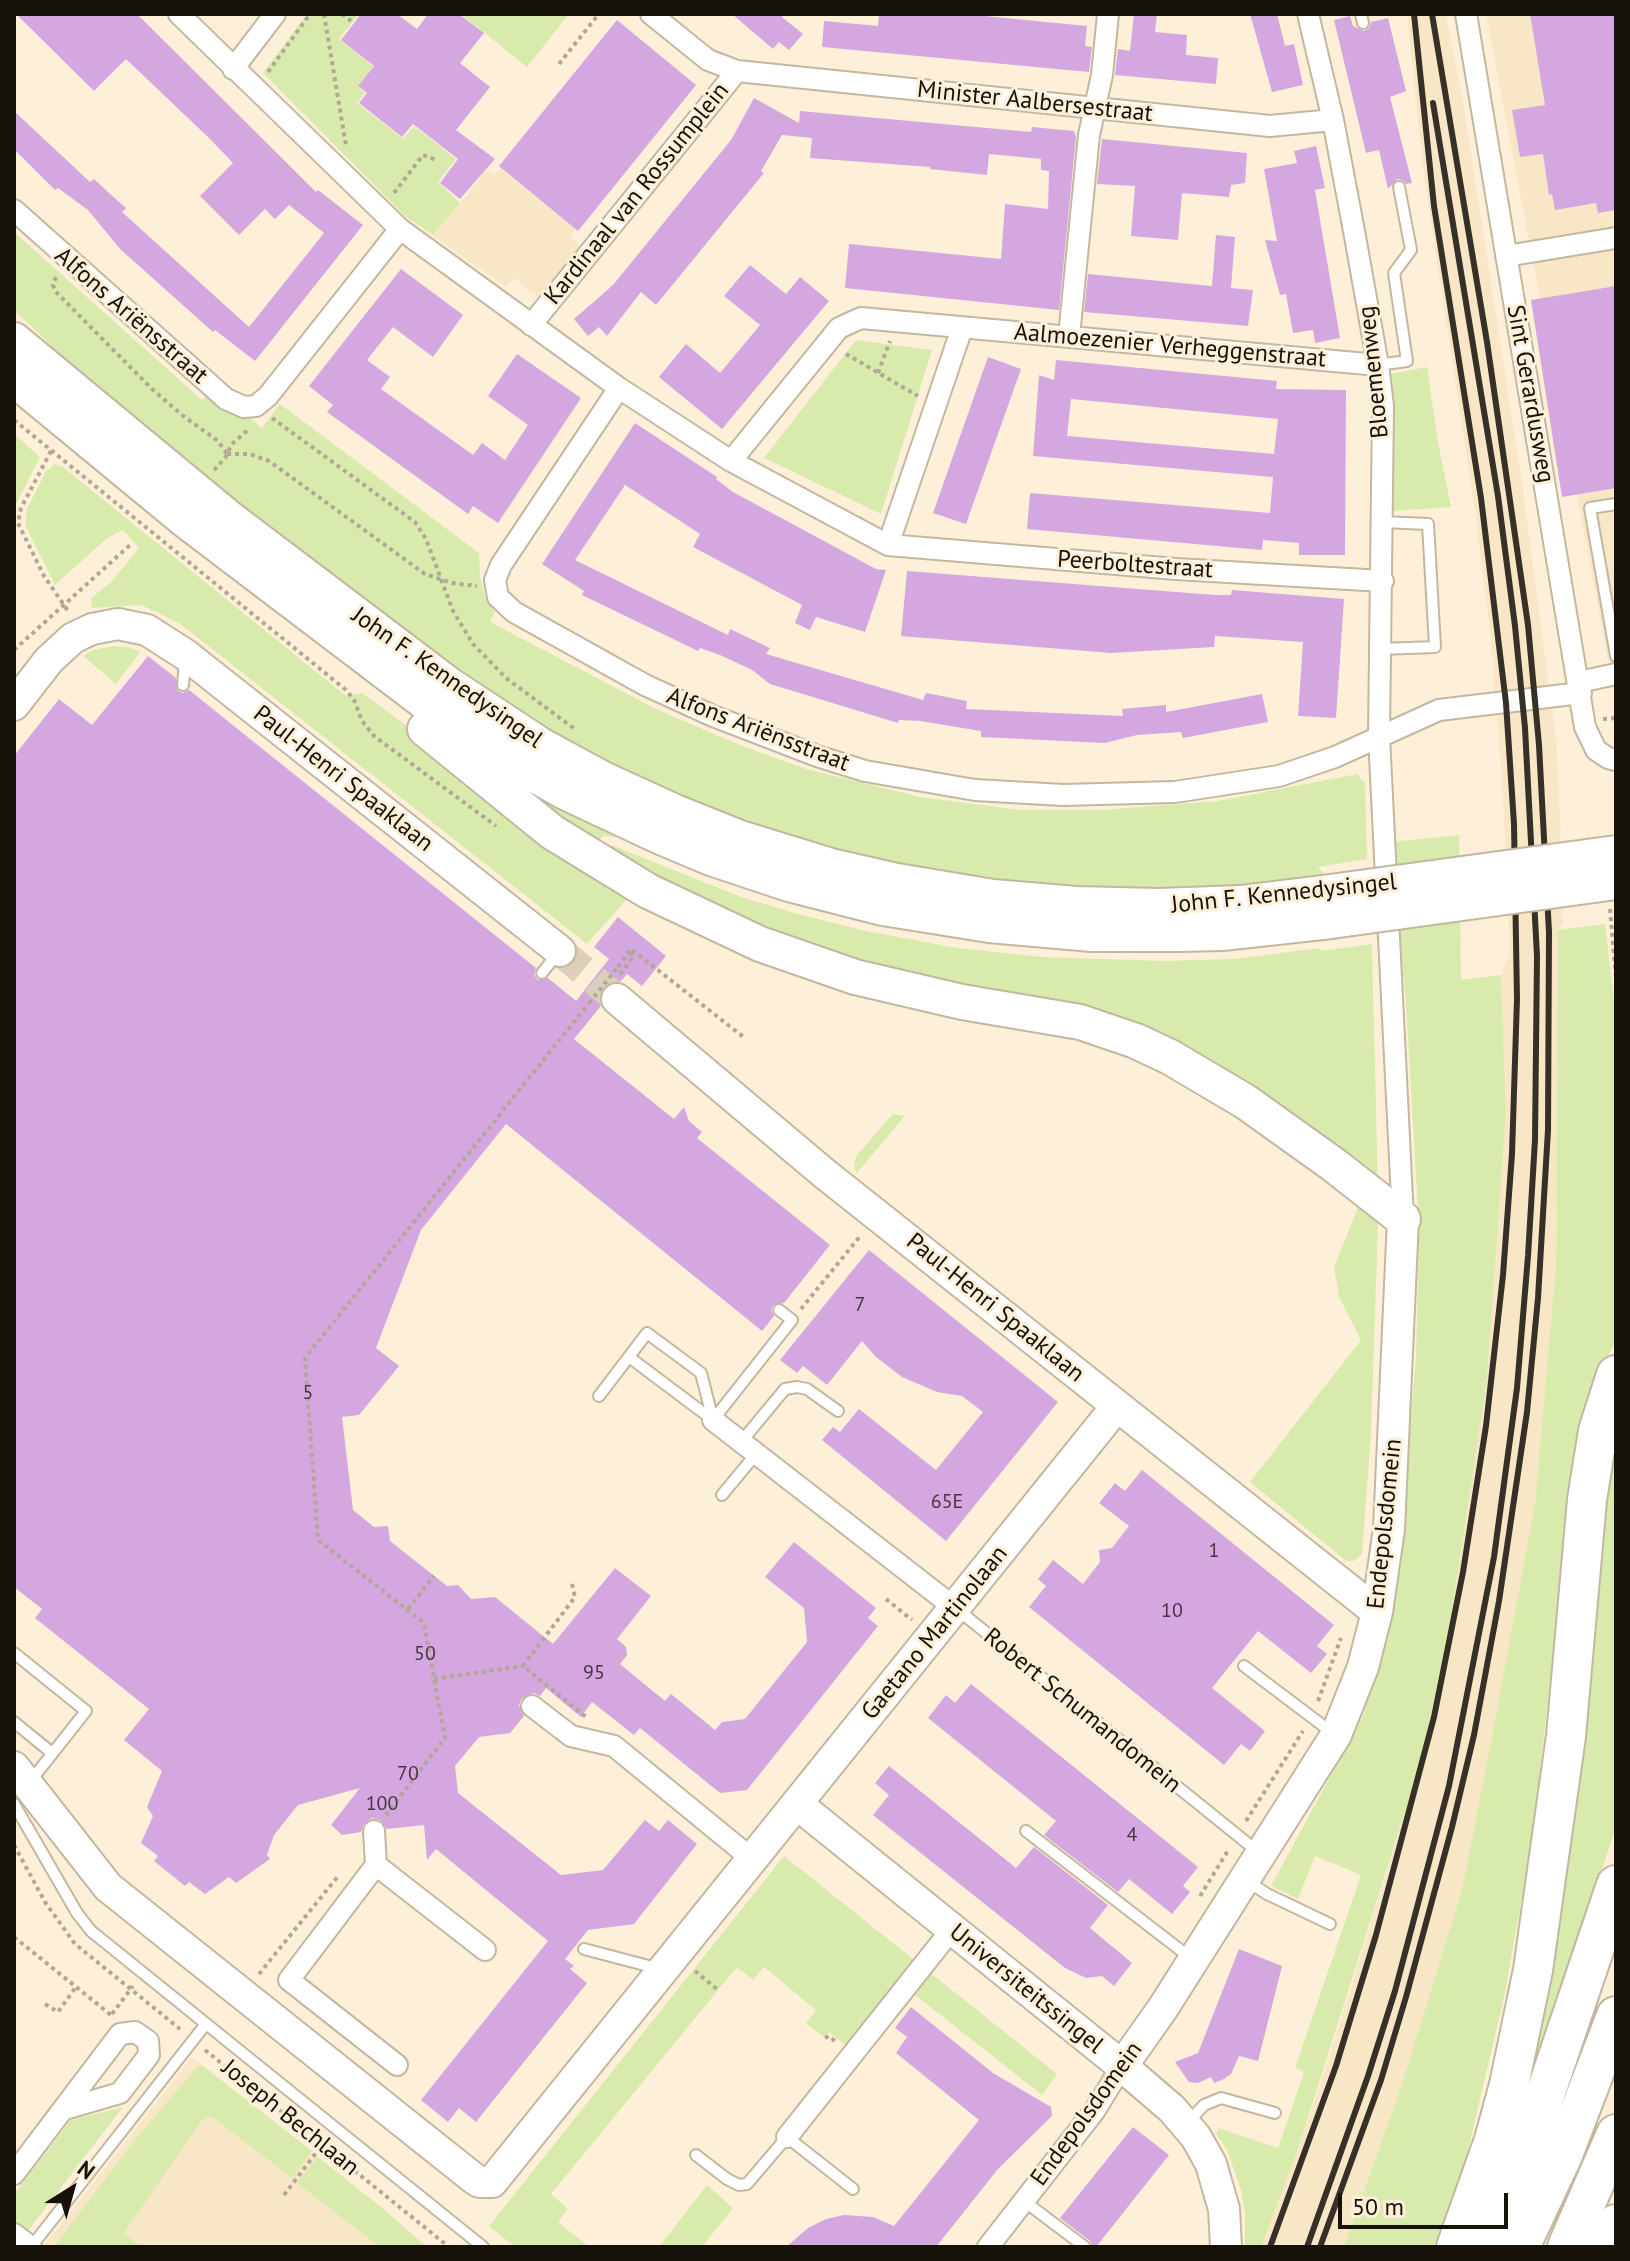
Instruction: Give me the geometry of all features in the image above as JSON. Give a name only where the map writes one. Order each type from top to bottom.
[{"type":"highway","points":[[1456,2247],[1494,2140],[1533,1970],[1566,1736],[1587,1500],[1598,1431],[1616,1375]]},
{"type":"highway","points":[[1485,2247],[1528,2145],[1616,1885]]},
{"type":"highway","points":[[1520,2247],[1563,2155],[1616,2016]]},
{"type":"highway","points":[[1567,2247],[1616,2134]]},
{"type":"highway","points":[[1604,2247],[1616,2224]]},
{"type":"main road","name":"John F. Kennedysingel","points":[[14,340],[198,492],[448,684],[542,746],[603,779],[740,838],[831,866],[897,881],[993,897],[1076,904],[1159,906],[1241,903],[1331,907],[1616,882]]},
{"type":"main road","name":"John F. Kennedysingel","points":[[14,379],[185,520],[404,689],[491,749],[599,810],[711,858],[789,884],[870,905],[989,925],[1103,934],[1222,933],[1331,907],[1616,853]]},
{"type":"main road","points":[[404,689],[421,725],[507,797],[552,832],[648,891],[760,944],[855,977],[962,1002],[1080,1022],[1136,1041],[1170,1057],[1246,1102],[1403,1219]]},
{"type":"street","name":"Kardinaal van Rossumplein","points":[[179,14],[400,229],[619,388],[731,461],[888,545]]},
{"type":"street","points":[[233,69],[275,14]]},
{"type":"street","name":"Kardinaal van Rossumplein","points":[[531,325],[737,71],[708,60],[651,14]]},
{"type":"street","points":[[1069,336],[1089,135],[1102,75],[1108,14]]},
{"type":"street","name":"Bloemenweg","points":[[1308,14],[1333,120],[1383,406],[1379,736]]},
{"type":"street","name":"Sint Gerardusweg","points":[[1466,14],[1589,740],[1603,756],[1616,760]]},
{"type":"street","name":"Minister Aalbersestraat","points":[[737,71],[1270,126],[1333,120]]},
{"type":"street","name":"Alfons Ariënsstraat","points":[[14,210],[226,399],[240,406],[260,409]]},
{"type":"street","points":[[260,409],[400,229]]},
{"type":"street","points":[[1506,256],[1616,238]]},
{"type":"street","name":"Aalmoezenier Verheggenstraat","points":[[731,461],[839,328],[861,318],[1378,365]]},
{"type":"street","points":[[888,545],[962,328]]},
{"type":"street","points":[[495,588],[501,565],[619,388]]},
{"type":"street","name":"Peerboltestraat","points":[[888,545],[1176,569],[1383,581]]},
{"type":"street","name":"Alfons Ariënsstraat","points":[[495,588],[500,601],[514,612],[645,685],[766,738],[865,771],[921,782],[1021,794],[1175,792],[1279,776],[1335,757],[1439,710],[1580,688],[1616,674]]},
{"type":"street","name":"Paul-Henri Spaaklaan","points":[[14,705],[66,642],[92,629],[118,624],[147,630],[184,670],[551,962]]},
{"type":"street","name":"Endepolsdomein","points":[[988,2247],[1095,2110],[1194,1960],[1336,1735],[1363,1667],[1377,1612],[1389,1529],[1403,1219],[1379,736]]},
{"type":"street","name":"Paul-Henri Spaaklaan","points":[[609,992],[878,1215],[1377,1612]]},
{"type":"street","name":"Gaetano Martinolaan","points":[[19,1785],[102,1881],[479,2182],[492,2182],[676,1968],[752,1859],[1117,1406]]},
{"type":"street","name":"Robert Schumandomein","points":[[713,1420],[955,1608]]},
{"type":"street","points":[[532,1706],[571,1736],[614,1746],[752,1859]]},
{"type":"street","name":"Universiteitssingel","points":[[797,1804],[1122,2066],[1186,2124],[1205,2152],[1216,2178],[1224,2209],[1226,2247]]},
{"type":"street","points":[[374,1831],[376,1865],[289,1980],[397,2065]]},
{"type":"street","points":[[376,1865],[485,1950]]},
{"type":"street","points":[[787,2137],[952,1929]]},
{"type":"street","points":[[14,2174],[65,2109]]},
{"type":"street","points":[[14,2234],[31,2247]]},
{"type":"lane","points":[[1378,365],[1407,361],[1394,273],[1411,250],[1399,187]]},
{"type":"lane","points":[[1616,504],[1590,508],[1616,656]]},
{"type":"lane","points":[[1381,649],[1435,647],[1428,524],[1383,522]]},
{"type":"lane","points":[[713,1420],[792,1320],[779,1310]]},
{"type":"lane","points":[[599,1396],[647,1333],[701,1373],[713,1420]]},
{"type":"lane","points":[[629,1357],[713,1420]]},
{"type":"lane","points":[[722,1495],[785,1389],[807,1389],[838,1411]]},
{"type":"lane","name":"Robert Schumandomein","points":[[955,1608],[1253,1867],[1267,1894],[1330,1924]]},
{"type":"lane","points":[[14,1653],[86,1711],[52,1753],[19,1785]]},
{"type":"lane","points":[[1244,1666],[1336,1735]]},
{"type":"lane","points":[[14,1722],[52,1753]]},
{"type":"lane","name":"Joseph Bechlaan","points":[[19,1785],[77,1913],[91,1931],[483,2247]]},
{"type":"lane","points":[[1026,1831],[1194,1960]]},
{"type":"lane","points":[[584,1949],[676,1968]]},
{"type":"lane","points":[[31,2247],[205,2025]]},
{"type":"lane","points":[[1186,2124],[1204,2105],[1221,2098],[1275,2113]]},
{"type":"lane","points":[[696,2155],[727,2179],[739,2185],[747,2184],[787,2137],[853,2189]]},
{"type":"lane","points":[[1024,2201],[1085,2247]]},
{"type":"path","points":[[255,90],[310,14]]},
{"type":"path","points":[[324,14],[353,184]]},
{"type":"path","points":[[342,14],[351,21]]},
{"type":"path","points":[[559,64],[598,14]]},
{"type":"path","points":[[380,211],[423,155],[436,160]]},
{"type":"path","points":[[69,261],[54,279],[55,291],[160,396],[218,441],[227,454]]},
{"type":"path","points":[[878,373],[897,322]]},
{"type":"path","points":[[827,343],[921,398],[925,384]]},
{"type":"path","name":"John F. Kennedysingel","points":[[260,409],[415,522],[426,539],[453,611],[482,656],[531,698],[584,735]]},
{"type":"path","points":[[14,420],[346,690],[354,700],[362,721],[374,736],[498,828]]},
{"type":"path","points":[[210,474],[232,444],[251,427]]},
{"type":"path","points":[[51,451],[21,508],[18,523],[34,558],[63,605]]},
{"type":"path","points":[[227,454],[250,454],[269,461],[414,567],[443,581],[495,588]]},
{"type":"path","points":[[14,650],[130,545]]},
{"type":"path","points":[[629,951],[631,949],[746,1039]]},
{"type":"path","points":[[609,992],[618,967],[629,951]]},
{"type":"path","points":[[374,1831],[445,1738],[424,1623],[318,1540],[305,1358],[609,992],[634,956],[629,951]]},
{"type":"path","points":[[792,1320],[878,1215]]},
{"type":"path","points":[[408,1609],[434,1576]]},
{"type":"path","points":[[434,1679],[523,1666],[575,1597],[572,1584]]},
{"type":"path","points":[[886,1599],[932,1636]]},
{"type":"path","points":[[523,1666],[589,1719]]},
{"type":"path","points":[[269,1962],[345,1867]]},
{"type":"path","points":[[14,1937],[76,1987],[58,2012],[45,2004]]},
{"type":"path","points":[[676,1968],[718,1990]]},
{"type":"path","name":"Joseph Bechlaan","points":[[76,1987],[111,2015],[130,1989],[449,2247]]},
{"type":"path","points":[[284,2195],[322,2145]]},
{"type":"shaded area","points":[[1407,14],[1446,14],[1462,95],[1522,483],[1557,746],[1564,921],[1558,930],[1556,1264],[1535,1504],[1462,1890],[1401,2087],[1344,2247],[1261,2247],[1327,2064],[1423,1755],[1450,1623],[1487,1379],[1506,1111],[1501,975],[1510,951],[1502,779],[1490,631],[1422,163]]},
{"type":"shaded area","points":[[1486,14],[1616,14],[1616,686],[1613,686]]},
{"type":"shaded area","points":[[500,168],[576,229],[570,237],[581,245],[538,298],[514,278],[506,287],[433,236],[487,170],[494,175]]},
{"type":"shaded area","points":[[192,2057],[429,2247],[43,2247]]},
{"type":"green space","points":[[307,14],[359,14],[339,39],[373,66],[358,87],[365,93],[357,103],[403,139],[414,126],[456,159],[438,182],[460,203],[433,235],[405,216],[263,73]]},
{"type":"green space","points":[[461,14],[569,14],[527,67]]},
{"type":"green space","points":[[14,232],[202,400],[209,393],[232,412],[247,416],[262,428],[280,404],[479,553],[480,576],[486,598],[495,613],[490,622],[658,710],[806,769],[920,797],[1021,810],[1101,810],[1218,801],[1357,774],[1365,783],[1367,859],[1318,867],[1327,877],[1326,881],[1149,894],[1006,886],[797,844],[660,792],[502,707],[127,418],[14,310]]},
{"type":"green space","points":[[856,340],[932,350],[881,514],[764,458]]},
{"type":"green space","points":[[1427,367],[1451,507],[1393,511],[1390,374]]},
{"type":"green space","points":[[14,434],[40,457],[14,508]]},
{"type":"green space","points":[[55,464],[63,467],[346,696],[362,693],[633,892],[587,944],[179,623],[141,605],[92,608],[91,598],[111,582],[139,548],[123,530],[106,539],[55,585],[25,525],[27,509],[46,471]]},
{"type":"green space","points":[[114,646],[140,652],[116,684],[83,656],[93,650]]},
{"type":"green space","points":[[523,784],[618,833],[617,837],[604,836],[594,842],[521,788]]},
{"type":"green space","points":[[1459,835],[1461,980],[1501,975],[1506,1111],[1487,1379],[1450,1623],[1423,1755],[1296,2155],[1261,2247],[1245,2247],[1241,2190],[1227,2150],[1216,2134],[1218,2128],[1278,2148],[1304,2072],[1295,2068],[1361,1875],[1315,1856],[1298,1899],[1271,1886],[1363,1716],[1390,1622],[1402,1560],[1399,1560],[1416,1357],[1419,1227],[1406,1004],[1391,842]]},
{"type":"green space","points":[[603,846],[614,846],[741,897],[798,914],[866,931],[957,948],[1043,957],[1164,961],[1235,959],[1372,944],[1378,1191],[1250,1096],[713,914]]},
{"type":"green space","points":[[1605,924],[1616,1017],[1616,1341],[1595,1379],[1577,1443],[1566,1512],[1533,1834],[1504,1998],[1463,2171],[1434,2247],[1344,2247],[1401,2087],[1462,1890],[1535,1504],[1556,1264],[1558,930]]},
{"type":"green space","points":[[893,1114],[905,1116],[856,1174],[854,1162],[857,1155]]},
{"type":"green space","points":[[1358,1207],[1378,1221],[1371,1433],[1362,1554],[1354,1561],[1346,1561],[1250,1482],[1361,1340],[1339,1297],[1334,1268]]},
{"type":"green space","points":[[1616,1413],[1616,1827],[1539,2061],[1491,2191]]},
{"type":"green space","points":[[784,1856],[1057,2074],[1042,2095],[900,1983],[849,2048],[829,2032],[825,2038],[806,2023],[816,2010],[764,1967],[753,1980],[737,1967],[551,2194],[568,2209],[558,2222],[589,2247],[515,2247],[489,2226]]},
{"type":"green space","points":[[198,2066],[203,2066],[312,2151],[292,2178],[211,2116],[202,2120],[124,2233],[141,2247],[54,2247],[135,2140]]},
{"type":"green space","points":[[123,2107],[27,2232],[14,2222],[14,2194],[71,2120]]},
{"type":"green space","points":[[318,2157],[426,2247],[380,2247],[297,2183]]},
{"type":"green space","points":[[707,2185],[733,2208],[702,2247],[659,2247]]},
{"type":"building","points":[[16,14],[137,14],[316,192],[318,190],[363,225],[255,361],[215,330],[213,332],[120,249],[88,210],[58,188],[55,190],[14,149],[14,111],[90,182],[94,179],[126,208],[122,212],[249,327],[324,233],[289,205],[275,219],[265,209],[239,235],[200,196],[233,163],[210,139],[126,59],[94,91]]},
{"type":"building","points":[[361,14],[397,14],[417,29],[428,14],[459,14],[484,33],[460,63],[490,87],[456,130],[495,159],[460,199],[440,183],[458,159],[413,124],[402,137],[359,103],[367,93],[358,86],[374,66],[341,40]]},
{"type":"building","points":[[732,14],[784,14],[782,17],[803,34],[789,50],[779,42],[773,49]]},
{"type":"building","points":[[879,14],[964,14],[1087,26],[1085,46],[1092,47],[1089,72],[822,47],[824,21],[878,26]]},
{"type":"building","points":[[1134,14],[1157,14],[1155,32],[1187,35],[1186,55],[1218,58],[1216,84],[1115,75],[1118,49],[1130,51]]},
{"type":"building","points":[[1250,14],[1277,14],[1285,46],[1294,44],[1303,85],[1272,92]]},
{"type":"building","points":[[1530,14],[1616,14],[1616,210],[1598,213],[1596,203],[1555,210],[1552,194],[1549,195],[1543,154],[1520,157],[1512,110],[1545,105]]},
{"type":"building","points":[[1350,16],[1353,26],[1364,31],[1371,22],[1388,18],[1406,91],[1390,97],[1412,183],[1406,184],[1397,179],[1388,189],[1379,150],[1366,153],[1334,20]]},
{"type":"building","points":[[617,20],[696,85],[578,231],[499,166]]},
{"type":"building","points":[[754,98],[799,123],[800,111],[1031,132],[1032,127],[1074,131],[1076,137],[1059,310],[845,288],[849,244],[1001,259],[1005,204],[1048,209],[1049,171],[1041,170],[1041,159],[989,154],[987,175],[930,167],[810,158],[812,138],[782,135],[761,171],[764,173],[656,305],[641,292],[607,336],[599,327],[588,336],[574,319],[613,285],[731,140]]},
{"type":"building","points":[[1102,139],[1247,153],[1245,183],[1231,185],[1229,197],[1182,193],[1178,240],[1131,236],[1135,186],[1097,184]]},
{"type":"building","points":[[1316,146],[1325,188],[1315,190],[1340,338],[1315,343],[1313,330],[1293,333],[1286,294],[1280,295],[1265,240],[1277,241],[1264,169],[1297,163],[1294,151]]},
{"type":"building","points":[[1216,235],[1235,237],[1231,288],[1253,290],[1248,326],[1084,312],[1088,274],[1212,286]]},
{"type":"building","points":[[750,265],[786,294],[800,277],[829,301],[722,429],[659,377],[686,344],[720,373],[760,325],[724,296]]},
{"type":"building","points":[[401,269],[463,315],[433,357],[393,327],[367,360],[390,377],[381,389],[473,455],[482,443],[505,460],[528,425],[488,396],[517,354],[581,398],[498,523],[473,506],[468,514],[327,412],[333,405],[309,386]]},
{"type":"building","points":[[1616,286],[1616,488],[1562,497],[1531,300]]},
{"type":"building","points":[[988,357],[1021,369],[966,524],[933,513]]},
{"type":"building","points":[[1056,360],[1277,381],[1276,389],[1346,390],[1345,555],[1299,555],[1299,543],[1263,540],[1262,550],[1027,529],[1030,493],[1270,513],[1273,477],[1033,456],[1039,375],[1054,380]],"holes":[[[1071,399],[1278,419],[1274,454],[1067,436]]]},
{"type":"building","points":[[635,423],[717,477],[733,492],[876,569],[886,570],[865,632],[816,617],[810,630],[795,623],[802,605],[693,547],[700,534],[625,485],[575,560],[728,635],[730,629],[770,648],[766,654],[923,700],[926,693],[967,701],[966,709],[1123,716],[1122,709],[1166,705],[1166,712],[1262,694],[1268,722],[1183,738],[1181,732],[1137,735],[1105,743],[981,737],[981,731],[920,721],[899,720],[898,723],[770,684],[752,670],[720,655],[700,648],[698,651],[582,595],[584,591],[542,564]]},
{"type":"building","points":[[907,571],[1215,595],[1231,595],[1232,590],[1344,599],[1336,718],[1298,716],[1303,642],[1215,636],[1214,647],[1111,653],[901,636]]},
{"type":"building","points":[[148,656],[176,678],[178,691],[183,693],[189,690],[536,968],[534,975],[538,980],[548,978],[576,1001],[609,959],[594,947],[618,917],[666,956],[642,986],[627,974],[621,981],[604,987],[599,997],[601,1006],[574,1039],[674,1119],[684,1107],[689,1121],[702,1132],[697,1138],[830,1245],[784,1303],[773,1305],[771,1310],[774,1316],[762,1331],[506,1124],[421,1230],[376,1348],[399,1366],[359,1415],[342,1417],[353,1510],[374,1527],[388,1526],[390,1541],[447,1586],[458,1585],[471,1599],[495,1597],[553,1644],[615,1568],[651,1596],[617,1639],[626,1647],[627,1655],[620,1664],[665,1701],[671,1694],[715,1730],[722,1722],[745,1719],[807,1642],[804,1608],[765,1577],[794,1542],[876,1608],[868,1618],[878,1626],[747,1790],[720,1793],[640,1728],[634,1735],[592,1702],[581,1717],[546,1688],[540,1696],[533,1693],[522,1698],[519,1705],[524,1716],[510,1733],[479,1737],[455,1766],[458,1793],[561,1875],[603,1870],[645,1820],[659,1831],[668,1820],[697,1844],[634,1924],[588,1930],[565,1959],[574,1966],[570,1969],[587,1983],[476,2122],[459,2108],[448,2122],[421,2100],[548,1941],[436,1849],[427,1860],[424,1825],[387,1829],[380,1820],[372,1818],[363,1825],[361,1832],[342,1835],[331,1825],[360,1788],[298,1805],[274,1835],[267,1855],[270,1859],[236,1883],[229,1877],[205,1894],[189,1882],[185,1886],[154,1861],[158,1856],[141,1843],[153,1816],[147,1807],[162,1771],[124,1740],[149,1709],[35,1618],[42,1609],[14,1587],[14,756],[59,699],[92,725]]},
{"type":"building","points":[[869,1250],[1058,1402],[946,1541],[822,1440],[833,1427],[840,1432],[859,1409],[936,1470],[983,1412],[962,1396],[937,1392],[902,1377],[876,1357],[862,1341],[827,1385],[803,1366],[797,1373],[780,1360]]},
{"type":"building","points":[[1142,1470],[1334,1625],[1317,1646],[1327,1654],[1311,1673],[1258,1631],[1212,1688],[1265,1731],[1250,1751],[1241,1744],[1224,1765],[1029,1607],[1046,1586],[1038,1579],[1053,1560],[1083,1584],[1100,1562],[1099,1550],[1112,1548],[1129,1526],[1099,1503],[1115,1483],[1125,1491]]},
{"type":"building","points":[[971,1684],[1198,1867],[1183,1886],[1190,1892],[1172,1914],[1129,1879],[1118,1892],[1044,1835],[1056,1821],[928,1718],[946,1695],[955,1703]]},
{"type":"building","points":[[889,1766],[1016,1868],[1034,1847],[1108,1905],[1090,1928],[1132,1963],[1114,1986],[1102,1976],[1086,1978],[1065,1968],[873,1815],[889,1795],[875,1783]]},
{"type":"building","points":[[1239,1949],[1282,1966],[1258,2061],[1239,2056],[1231,2074],[1224,2079],[1214,2083],[1211,2077],[1198,2083],[1189,2082],[1175,2062],[1198,2053]]},
{"type":"building","points":[[911,2007],[993,2073],[1051,2107],[1052,2116],[998,2169],[936,2247],[786,2247],[808,2228],[844,2215],[873,2217],[894,2226],[979,2120],[896,2053],[907,2037],[895,2028]]},
{"type":"building","points":[[1133,2127],[1169,2155],[1093,2247],[1090,2241],[1060,2218]]},
{"type":"tunnel","points":[[560,951],[617,999]]},
{"type":"railway","points":[[1270,2247],[1336,2066],[1376,1935],[1434,1717],[1463,1572],[1486,1426],[1503,1275],[1512,1154],[1517,999],[1514,824],[1506,703],[1481,498],[1434,206],[1414,14]]},
{"type":"railway","points":[[1320,2247],[1381,2080],[1406,1997],[1474,1735],[1499,1601],[1527,1412],[1538,1298],[1548,1130],[1549,932],[1539,745],[1528,625],[1487,342],[1432,14]]},
{"type":"railway","points":[[1307,2247],[1395,1991],[1449,1786],[1494,1557],[1517,1388],[1535,1140],[1537,956],[1525,728],[1515,626],[1498,496],[1433,103]]}]
